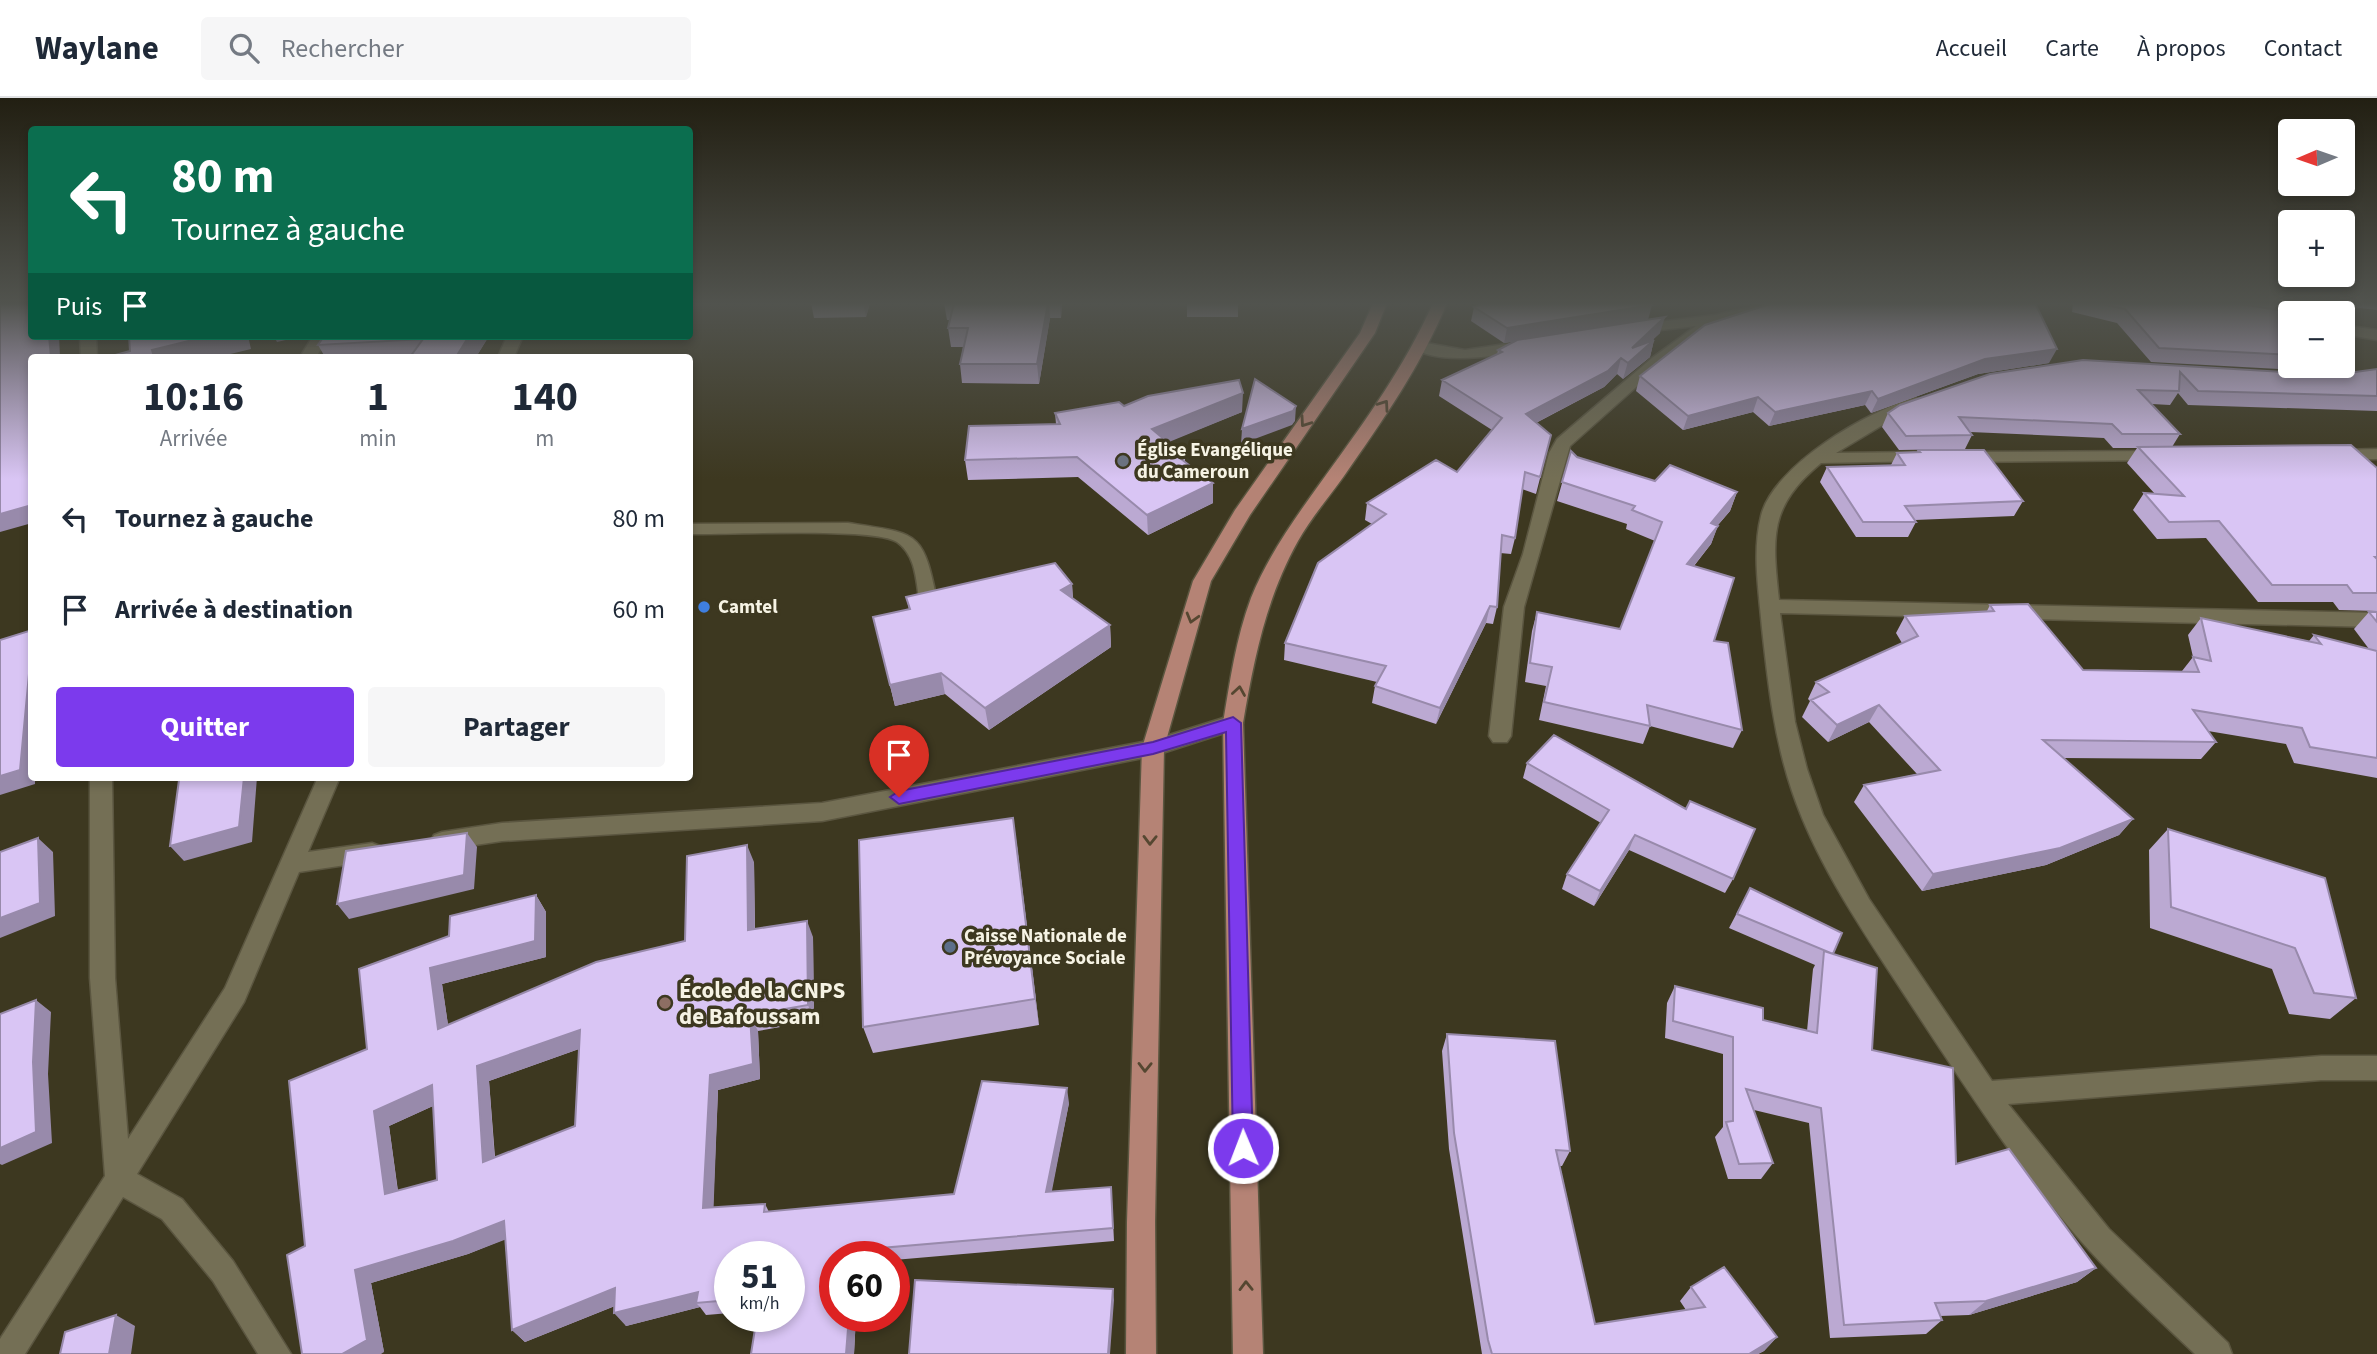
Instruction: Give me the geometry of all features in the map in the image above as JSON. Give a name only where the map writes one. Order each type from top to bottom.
[{"type":"main road","points":[[1141,1354],[1141,1222],[1153,748],[1202,581],[1241,514],[1346,362]]},
{"type":"main road","points":[[1248,1354],[1233,723],[1244,659],[1261,598],[1290,539],[1389,399],[1412,362]]},
{"type":"street","points":[[1500,736],[1514,607],[1532,554],[1557,453],[1563,443],[1656,362]]},
{"type":"street","points":[[1932,397],[1886,414],[1819,458],[1785,485],[1773,504],[1767,530],[1769,606],[1782,718],[1811,814],[1854,898],[1985,1094],[2083,1222],[2217,1354]]},
{"type":"street","points":[[2321,455],[2377,454]]},
{"type":"street","points":[[1819,458],[2182,456]]},
{"type":"street","points":[[1769,606],[2377,620]]},
{"type":"street","points":[[423,844],[502,832],[822,812],[1153,748],[1233,723]]},
{"type":"street","points":[[101,781],[98,890],[105,1054],[119,1179]]},
{"type":"street","points":[[8,1354],[235,994],[327,781]]},
{"type":"street","points":[[291,864],[396,848]]},
{"type":"street","points":[[1985,1094],[2321,1068],[2377,1068]]},
{"type":"street","points":[[119,1179],[172,1209],[223,1271],[276,1354]]},
{"type":"lane","points":[[693,529],[848,528],[901,536],[920,557],[929,606]]},
{"type":"building","points":[[0,362],[28,362],[28,506],[0,514]]},
{"type":"building","points":[[961,362],[1037,362],[1037,364],[960,364]]},
{"type":"building","points":[[1481,362],[1617,362],[1608,371],[1526,414],[1551,435],[1540,477],[1525,472],[1515,538],[1502,535],[1497,607],[1490,606],[1440,708],[1375,686],[1386,666],[1285,643],[1318,563],[1386,514],[1367,503],[1436,460],[1457,472],[1502,418],[1442,380]]},
{"type":"building","points":[[1658,362],[1978,362],[1878,399],[1872,391],[1775,412],[1758,397],[1688,416],[1640,376]]},
{"type":"building","points":[[2072,362],[2278,372],[2278,378],[2355,378],[2355,372],[2377,369],[2377,396],[2198,391],[2180,372],[2179,391],[2138,390],[2180,434],[2122,434],[2112,424],[1959,417],[1972,435],[1906,436],[1888,413],[1900,405],[1990,374]]},
{"type":"building","points":[[1255,379],[1296,406],[1293,411],[1242,429]]},
{"type":"building","points":[[1239,380],[1243,393],[1152,429],[1185,457],[1181,459],[1213,483],[1147,515],[1077,457],[965,460],[969,426],[1060,424],[1055,413],[1119,402],[1124,406],[1148,396]]},
{"type":"building","points":[[2351,445],[2377,468],[2377,593],[2353,593],[2347,585],[2272,585],[2219,521],[2169,522],[2144,493],[2184,496],[2138,447]]},
{"type":"building","points":[[1918,450],[1984,450],[2023,501],[1905,506],[1916,522],[1863,522],[1827,467],[1905,465],[1897,453],[1920,452]]},
{"type":"building","points":[[1571,451],[1577,457],[1655,481],[1670,465],[1737,492],[1711,523],[1718,526],[1687,564],[1734,578],[1714,641],[1728,643],[1742,730],[1647,705],[1650,726],[1544,702],[1552,667],[1530,663],[1537,612],[1620,629],[1662,522],[1632,510],[1635,506],[1562,482]]},
{"type":"building","points":[[1055,563],[1072,584],[1061,590],[1110,625],[985,708],[941,673],[890,685],[873,617],[910,609],[906,597]]},
{"type":"building","points":[[2028,604],[2083,670],[2199,672],[2193,657],[2211,661],[2201,618],[2321,644],[2314,635],[2377,651],[2377,758],[2310,747],[2302,728],[2193,710],[2216,742],[2043,740],[2133,819],[2060,848],[1933,874],[1864,785],[1940,770],[1879,705],[1837,725],[1811,700],[1829,692],[1816,682],[1918,636],[1905,616],[1994,611],[1990,605]]},
{"type":"building","points":[[2369,612],[2377,612],[2377,622]]},
{"type":"building","points":[[28,631],[28,685],[20,770],[0,776],[0,640]]},
{"type":"building","points":[[1554,735],[1686,809],[1690,801],[1755,829],[1733,879],[1635,835],[1600,891],[1567,874],[1609,810],[1527,763]]},
{"type":"building","points":[[179,781],[244,781],[239,827],[170,846]]},
{"type":"building","name":"Caisse Nationale de Prévoyance Sociale","points":[[1013,818],[1035,999],[863,1027],[859,840]]},
{"type":"building","points":[[2168,829],[2325,878],[2356,998],[2314,993],[2295,948],[2171,907]]},
{"type":"building","points":[[467,833],[464,875],[337,904],[346,851]]},
{"type":"building","points":[[38,838],[40,903],[0,918],[0,852]]},
{"type":"building","points":[[747,845],[748,930],[807,921],[808,1005],[750,1015],[753,1064],[710,1075],[703,1208],[765,1204],[764,1212],[954,1194],[982,1081],[1067,1088],[1046,1192],[1111,1187],[1113,1228],[910,1246],[910,1241],[819,1241],[819,1332],[848,1332],[846,1354],[751,1354],[754,1332],[805,1332],[805,1241],[714,1241],[714,1301],[696,1303],[698,1292],[614,1313],[615,1288],[512,1330],[504,1221],[453,1241],[355,1270],[367,1340],[342,1354],[302,1354],[287,1255],[305,1246],[289,1081],[367,1049],[359,969],[449,936],[450,916],[536,895],[535,941],[430,968],[438,1029],[596,962],[685,941],[687,856]],"holes":[[[580,1030],[575,1126],[483,1162],[477,1066]],[[432,1085],[437,1180],[385,1194],[374,1111]]]},
{"type":"building","points":[[1750,888],[1842,933],[1833,954],[1737,914]]},
{"type":"building","points":[[1824,951],[1877,968],[1872,1050],[1953,1068],[1956,1164],[2009,1149],[2096,1268],[1986,1301],[1935,1303],[1942,1320],[1844,1325],[1821,1108],[1746,1089],[1773,1163],[1739,1164],[1726,1122],[1733,1121],[1733,1037],[1673,1021],[1675,986],[1763,1008],[1763,1020],[1817,1033]]},
{"type":"building","points":[[36,1000],[33,1062],[36,1132],[0,1148],[0,1014]]},
{"type":"building","points":[[1447,1034],[1555,1041],[1570,1151],[1556,1150],[1595,1324],[1705,1307],[1691,1287],[1724,1267],[1777,1337],[1749,1354],[1492,1354],[1454,1133]]},
{"type":"building","points":[[915,1280],[1113,1289],[1108,1354],[909,1354]]},
{"type":"building","points":[[116,1315],[109,1354],[60,1354],[65,1332]]},
{"type":"place","name":"Église Evangélique du Cameroun","points":[[1123,461]]},
{"type":"place","name":"Camtel","points":[[704,607]]},
{"type":"place","name":"Caisse Nationale de Prévoyance Sociale","points":[[950,947]]},
{"type":"place","name":"École de la CNPS de Bafoussam","points":[[665,1003]]},
{"type":"route","points":[[899,797],[1153,748],[1233,723],[1243,1148]]}]
